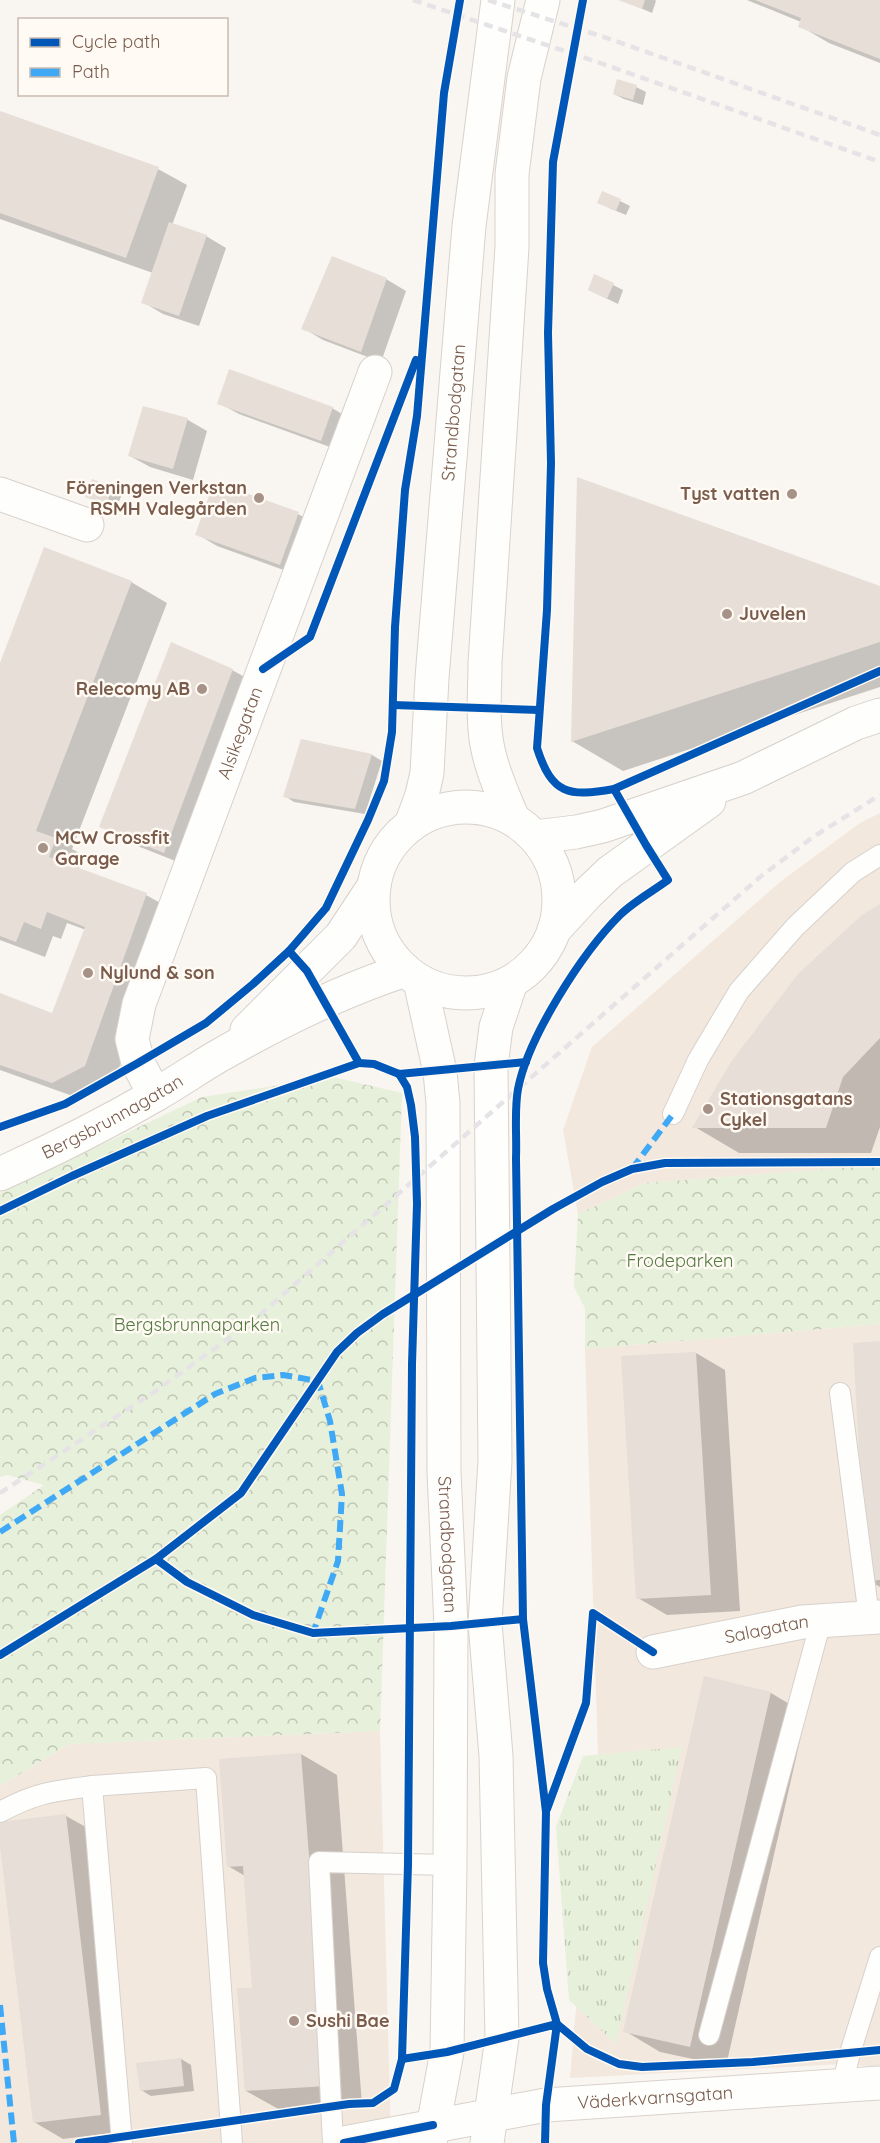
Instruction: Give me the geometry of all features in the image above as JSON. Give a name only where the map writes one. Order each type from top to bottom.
[{"type":"main road","name":"Strandbodgatan","points":[[411,825],[422,795],[427,772],[433,667],[469,226],[498,0]]},
{"type":"main road","points":[[543,0],[524,78],[512,174],[512,247],[485,663],[485,730],[498,782],[524,828],[553,865],[558,881],[559,906],[548,947],[538,961],[511,982],[489,991],[450,992],[412,976],[392,957],[382,940],[373,904],[378,871],[392,844],[411,825],[433,813],[469,807],[488,810],[524,828],[576,832],[603,826],[743,778],[855,723],[880,715]]},
{"type":"main road","name":"Alsikegatan","points":[[155,1095],[138,1063],[132,1039],[139,1004],[375,372]]},
{"type":"main road","points":[[0,494],[87,525]]},
{"type":"main road","points":[[554,930],[588,892],[610,872],[743,778]]},
{"type":"main road","name":"Bergsbrunnagatan","points":[[222,1054],[341,936],[374,886]]},
{"type":"main road","name":"Strandbodgatan","points":[[412,976],[440,1072],[443,1103],[444,1473],[452,1626],[450,1865],[447,2052],[432,2134]]},
{"type":"main road","name":"Bergsbrunnagatan","points":[[0,1174],[51,1151],[155,1095],[222,1054],[325,1000],[367,983],[412,976]]},
{"type":"main road","name":"Strandbodgatan","points":[[489,2129],[502,2038],[496,1756],[485,1623],[495,1461],[491,1066],[496,1027],[511,982]]},
{"type":"main road","name":"Salagatan","points":[[653,1652],[802,1622],[874,1617]]},
{"type":"main road","name":"Väderkvarnsgatan","points":[[344,2143],[489,2129],[546,2105],[880,2083]]},
{"type":"lane","points":[[673,1114],[698,1060],[739,991],[811,911],[853,872],[880,855]]},
{"type":"lane","points":[[840,1393],[874,1617]]},
{"type":"lane","points":[[709,2035],[821,1621]]},
{"type":"lane","points":[[0,1812],[24,1799],[46,1792],[92,1786],[206,1778],[232,2143]]},
{"type":"lane","points":[[92,1786],[122,2143]]},
{"type":"lane","points":[[333,2143],[319,1862],[450,1865]]},
{"type":"lane","points":[[842,2086],[880,1957]]},
{"type":"shaded area","points":[[880,813],[880,1165],[646,1183],[578,1214],[563,1130],[592,1047],[780,882],[860,823]]},
{"type":"shaded area","points":[[880,1324],[880,2067],[845,2064],[570,2078],[598,1754],[585,1349]]},
{"type":"shaded area","points":[[380,1731],[391,2143],[0,2143],[0,1786],[69,1744]]},
{"type":"green space","name":"Bergsbrunnaparken","points":[[333,1077],[402,1093],[380,1731],[69,1744],[0,1786],[0,1515],[44,1485],[7,1475],[0,1477],[0,1193],[202,1097]]},
{"type":"green space","name":"Frodeparken","points":[[880,1165],[880,1324],[585,1349],[585,1308],[574,1287],[578,1214],[646,1183]]},
{"type":"green space","points":[[682,1747],[616,2044],[569,2000],[556,1827],[583,1756]]},
{"type":"building","points":[[618,0],[645,0],[642,9]]},
{"type":"building","points":[[755,0],[880,0],[880,59],[798,27],[801,18]]},
{"type":"building","points":[[617,79],[637,85],[633,100],[613,94]]},
{"type":"building","points":[[0,111],[159,167],[126,258],[0,213]]},
{"type":"building","points":[[602,191],[621,199],[616,211],[597,203]]},
{"type":"building","points":[[169,222],[207,235],[179,316],[141,303]]},
{"type":"building","points":[[332,256],[387,278],[361,352],[301,329]]},
{"type":"building","points":[[594,274],[614,283],[607,299],[588,290]]},
{"type":"building","points":[[229,369],[333,407],[321,441],[217,404]]},
{"type":"building","points":[[143,406],[188,418],[173,469],[128,456]]},
{"type":"building","name":"Juvelen","points":[[577,477],[880,586],[880,642],[571,742]]},
{"type":"building","points":[[92,479],[113,487],[106,505],[85,497]]},
{"type":"building","points":[[214,482],[299,512],[280,565],[195,535]]},
{"type":"building","points":[[44,547],[132,581],[36,831],[56,838],[49,857],[147,893],[85,1066],[52,1083],[0,1065],[0,993],[52,1013],[85,927],[47,912],[41,929],[24,922],[16,942],[0,936],[0,663]]},
{"type":"building","points":[[171,642],[233,669],[164,853],[99,827]]},
{"type":"building","points":[[301,739],[372,754],[355,809],[283,797]]},
{"type":"building","points":[[880,904],[880,1038],[843,1077],[826,1128],[692,1128],[731,1062],[798,974],[862,915]]},
{"type":"building","points":[[880,1341],[880,1580],[866,1581],[853,1343]]},
{"type":"building","points":[[696,1352],[711,1595],[636,1599],[621,1356]]},
{"type":"building","points":[[704,1676],[771,1692],[690,2047],[623,2032]]},
{"type":"building","points":[[301,1753],[327,2086],[245,2091],[237,1988],[252,1988],[243,1866],[227,1867],[219,1759]]},
{"type":"building","points":[[66,1814],[101,2115],[33,2123],[0,1846],[0,1822]]},
{"type":"building","points":[[181,2058],[184,2086],[140,2091],[136,2063]]},
{"type":"railway","points":[[413,0],[609,66],[880,162]]},
{"type":"railway","points":[[488,0],[613,40],[880,135]]},
{"type":"railway","points":[[0,1493],[157,1390],[253,1321],[760,877],[813,837],[880,795]]},
{"type":"marked path","points":[[632,1169],[673,1114]]},
{"type":"marked path","points":[[0,1532],[215,1394],[255,1378],[283,1375],[318,1381],[330,1421],[342,1494],[338,1561],[313,1633]]},
{"type":"marked path","points":[[0,2005],[14,2143]]},
{"type":"cycle path","points":[[0,1127],[65,1104],[138,1063],[206,1023],[253,984],[289,951],[326,908],[384,781],[392,732],[395,627],[405,490],[417,416],[444,93],[460,0]]},
{"type":"cycle path","points":[[583,0],[553,162],[548,333],[551,463],[547,610],[537,748],[543,764],[556,784],[564,789],[585,793],[614,789],[880,671]]},
{"type":"cycle path","points":[[263,669],[310,637],[416,360]]},
{"type":"cycle path","points":[[393,705],[539,710]]},
{"type":"cycle path","points":[[614,789],[668,880],[620,915],[589,951],[574,973],[558,997],[533,1045],[518,1089],[516,1106],[523,1619],[546,1812],[543,1963],[547,1989],[557,2024],[587,2049],[619,2064],[642,2067],[753,2062],[880,2050]]},
{"type":"cycle path","points":[[289,951],[307,971],[359,1063],[374,1064],[399,1074],[526,1062]]},
{"type":"cycle path","points":[[0,1211],[207,1116],[359,1063]]},
{"type":"cycle path","points":[[79,2143],[349,2104],[373,2103],[394,2089],[402,2059],[408,1865],[412,1364],[417,1204],[415,1137],[411,1105],[407,1087],[399,1074]]},
{"type":"cycle path","points":[[0,1655],[156,1559],[241,1493],[337,1352],[357,1333],[383,1314],[553,1209],[602,1182],[632,1169],[665,1163],[880,1162]]},
{"type":"cycle path","points":[[156,1559],[187,1582],[253,1615],[313,1633],[451,1626],[523,1619]]},
{"type":"cycle path","points":[[547,1809],[586,1703],[593,1613],[653,1652]]},
{"type":"cycle path","points":[[402,2059],[447,2052],[557,2024],[546,2105],[545,2143]]},
{"type":"cycle path","points":[[344,2143],[433,2125]]},
{"type":"place","name":"Tyst vatten","points":[[792,494]]},
{"type":"place","name":"Föreningen Verkstan RSMH Valegården","points":[[259,498]]},
{"type":"place","name":"Juvelen","points":[[727,614]]},
{"type":"place","name":"Relecomy AB","points":[[202,689]]},
{"type":"place","name":"MCW Crossfit Garage","points":[[43,848]]},
{"type":"place","name":"Nylund & son","points":[[88,973]]},
{"type":"place","name":"Stationsgatans Cykel","points":[[708,1109]]},
{"type":"place","name":"Sushi Bae","points":[[294,2021]]}]
